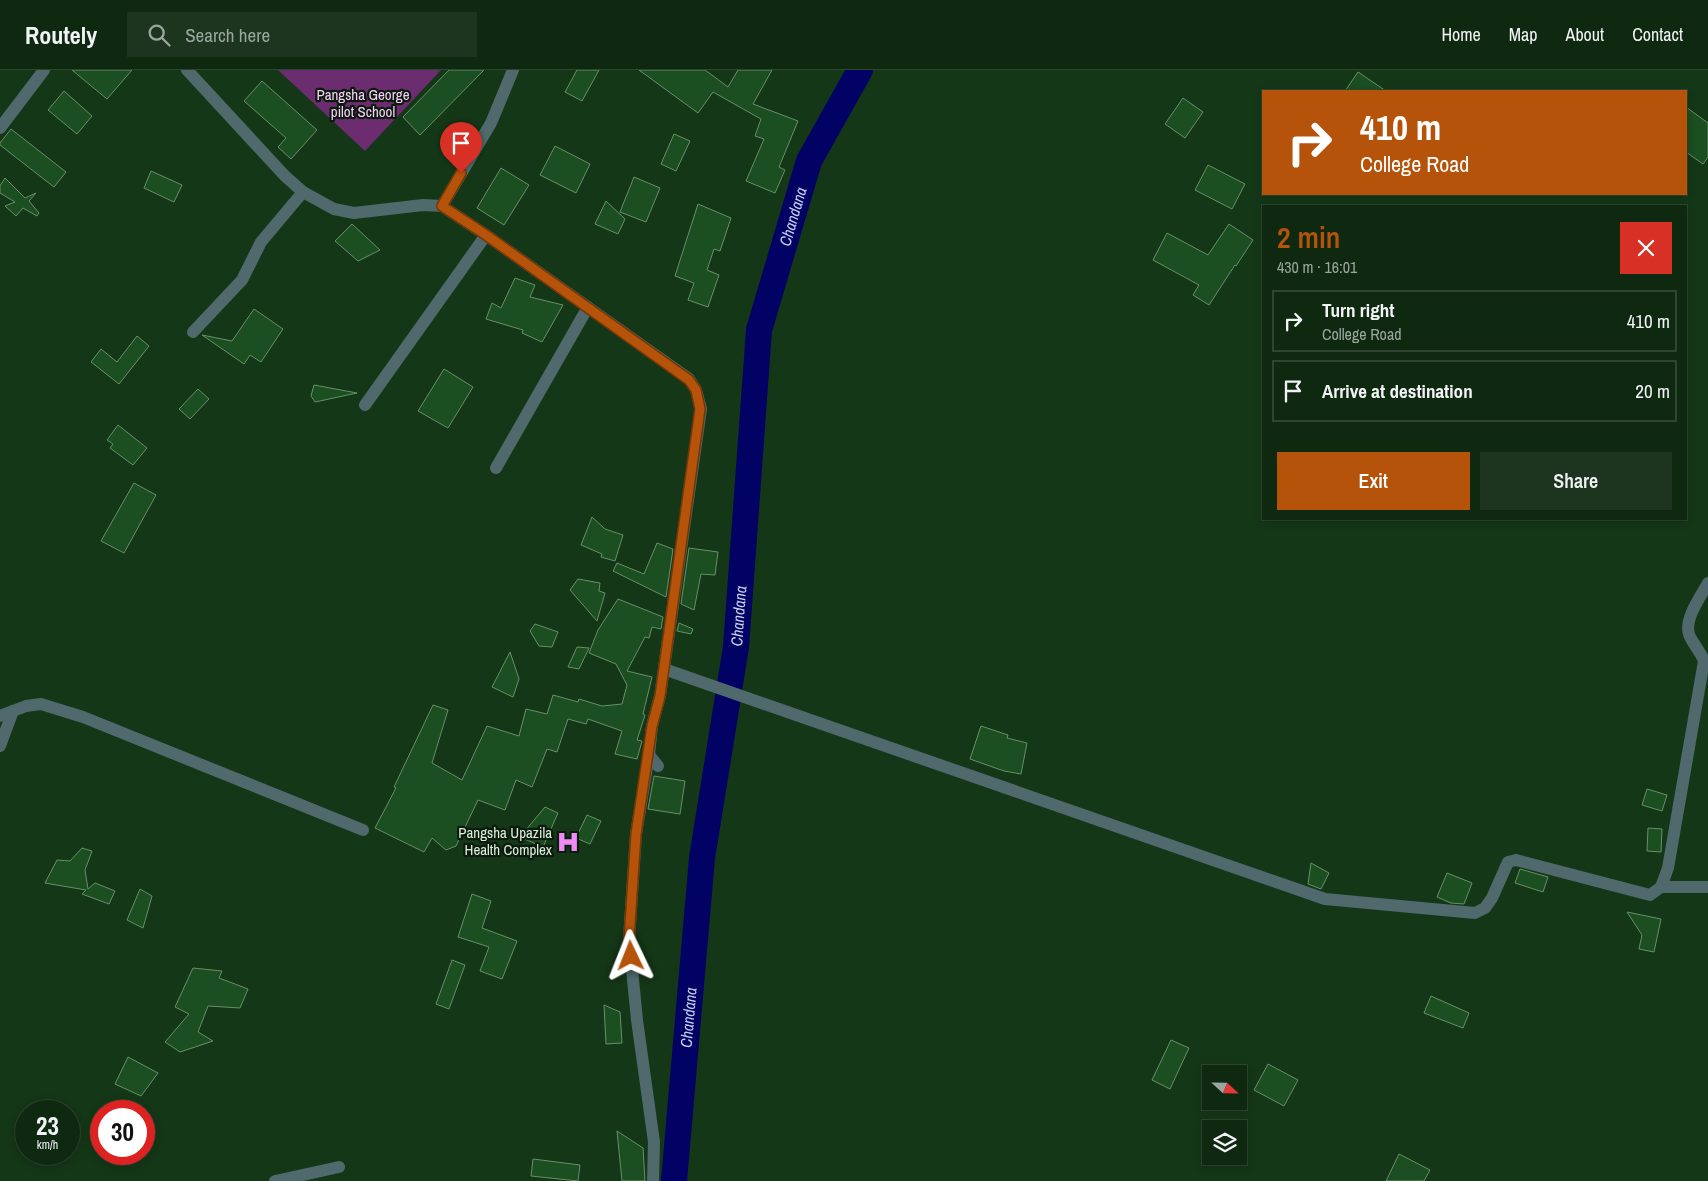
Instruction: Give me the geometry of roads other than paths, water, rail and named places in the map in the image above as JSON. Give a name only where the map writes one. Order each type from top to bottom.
[{"type":"street","points":[[0,128],[44,70]]},
{"type":"street","points":[[187,70],[302,192],[334,209],[354,213],[423,205],[442,206],[486,235],[689,380],[696,390],[700,409],[660,696],[652,726],[636,834],[629,939],[637,1020],[654,1142],[652,1181]]},
{"type":"street","points":[[442,206],[491,123],[513,70]]},
{"type":"street","points":[[193,332],[242,280],[261,242],[302,192]]},
{"type":"street","points":[[365,405],[486,235]]},
{"type":"street","points":[[496,468],[588,307]]},
{"type":"street","points":[[664,669],[1325,899],[1475,913],[1486,908],[1508,862],[1516,860],[1650,895],[1661,886],[1668,868],[1704,661],[1700,651],[1688,634],[1690,617],[1708,583]]},
{"type":"street","points":[[0,716],[26,706],[41,704],[83,718],[363,830]]},
{"type":"street","points":[[0,746],[13,711]]},
{"type":"street","points":[[649,755],[658,766]]},
{"type":"street","points":[[1661,886],[1708,887]]},
{"type":"street","points":[[275,1181],[339,1167]]},
{"type":"waterway","name":"Chandana","points":[[674,1181],[702,858],[736,647],[759,330],[809,161],[860,70]]},
{"type":"place","name":"Pangsha Upazila Health Complex","points":[[568,842]]},
{"type":"park label","name":"Pangsha George pilot School","points":[[363,104]]}]
